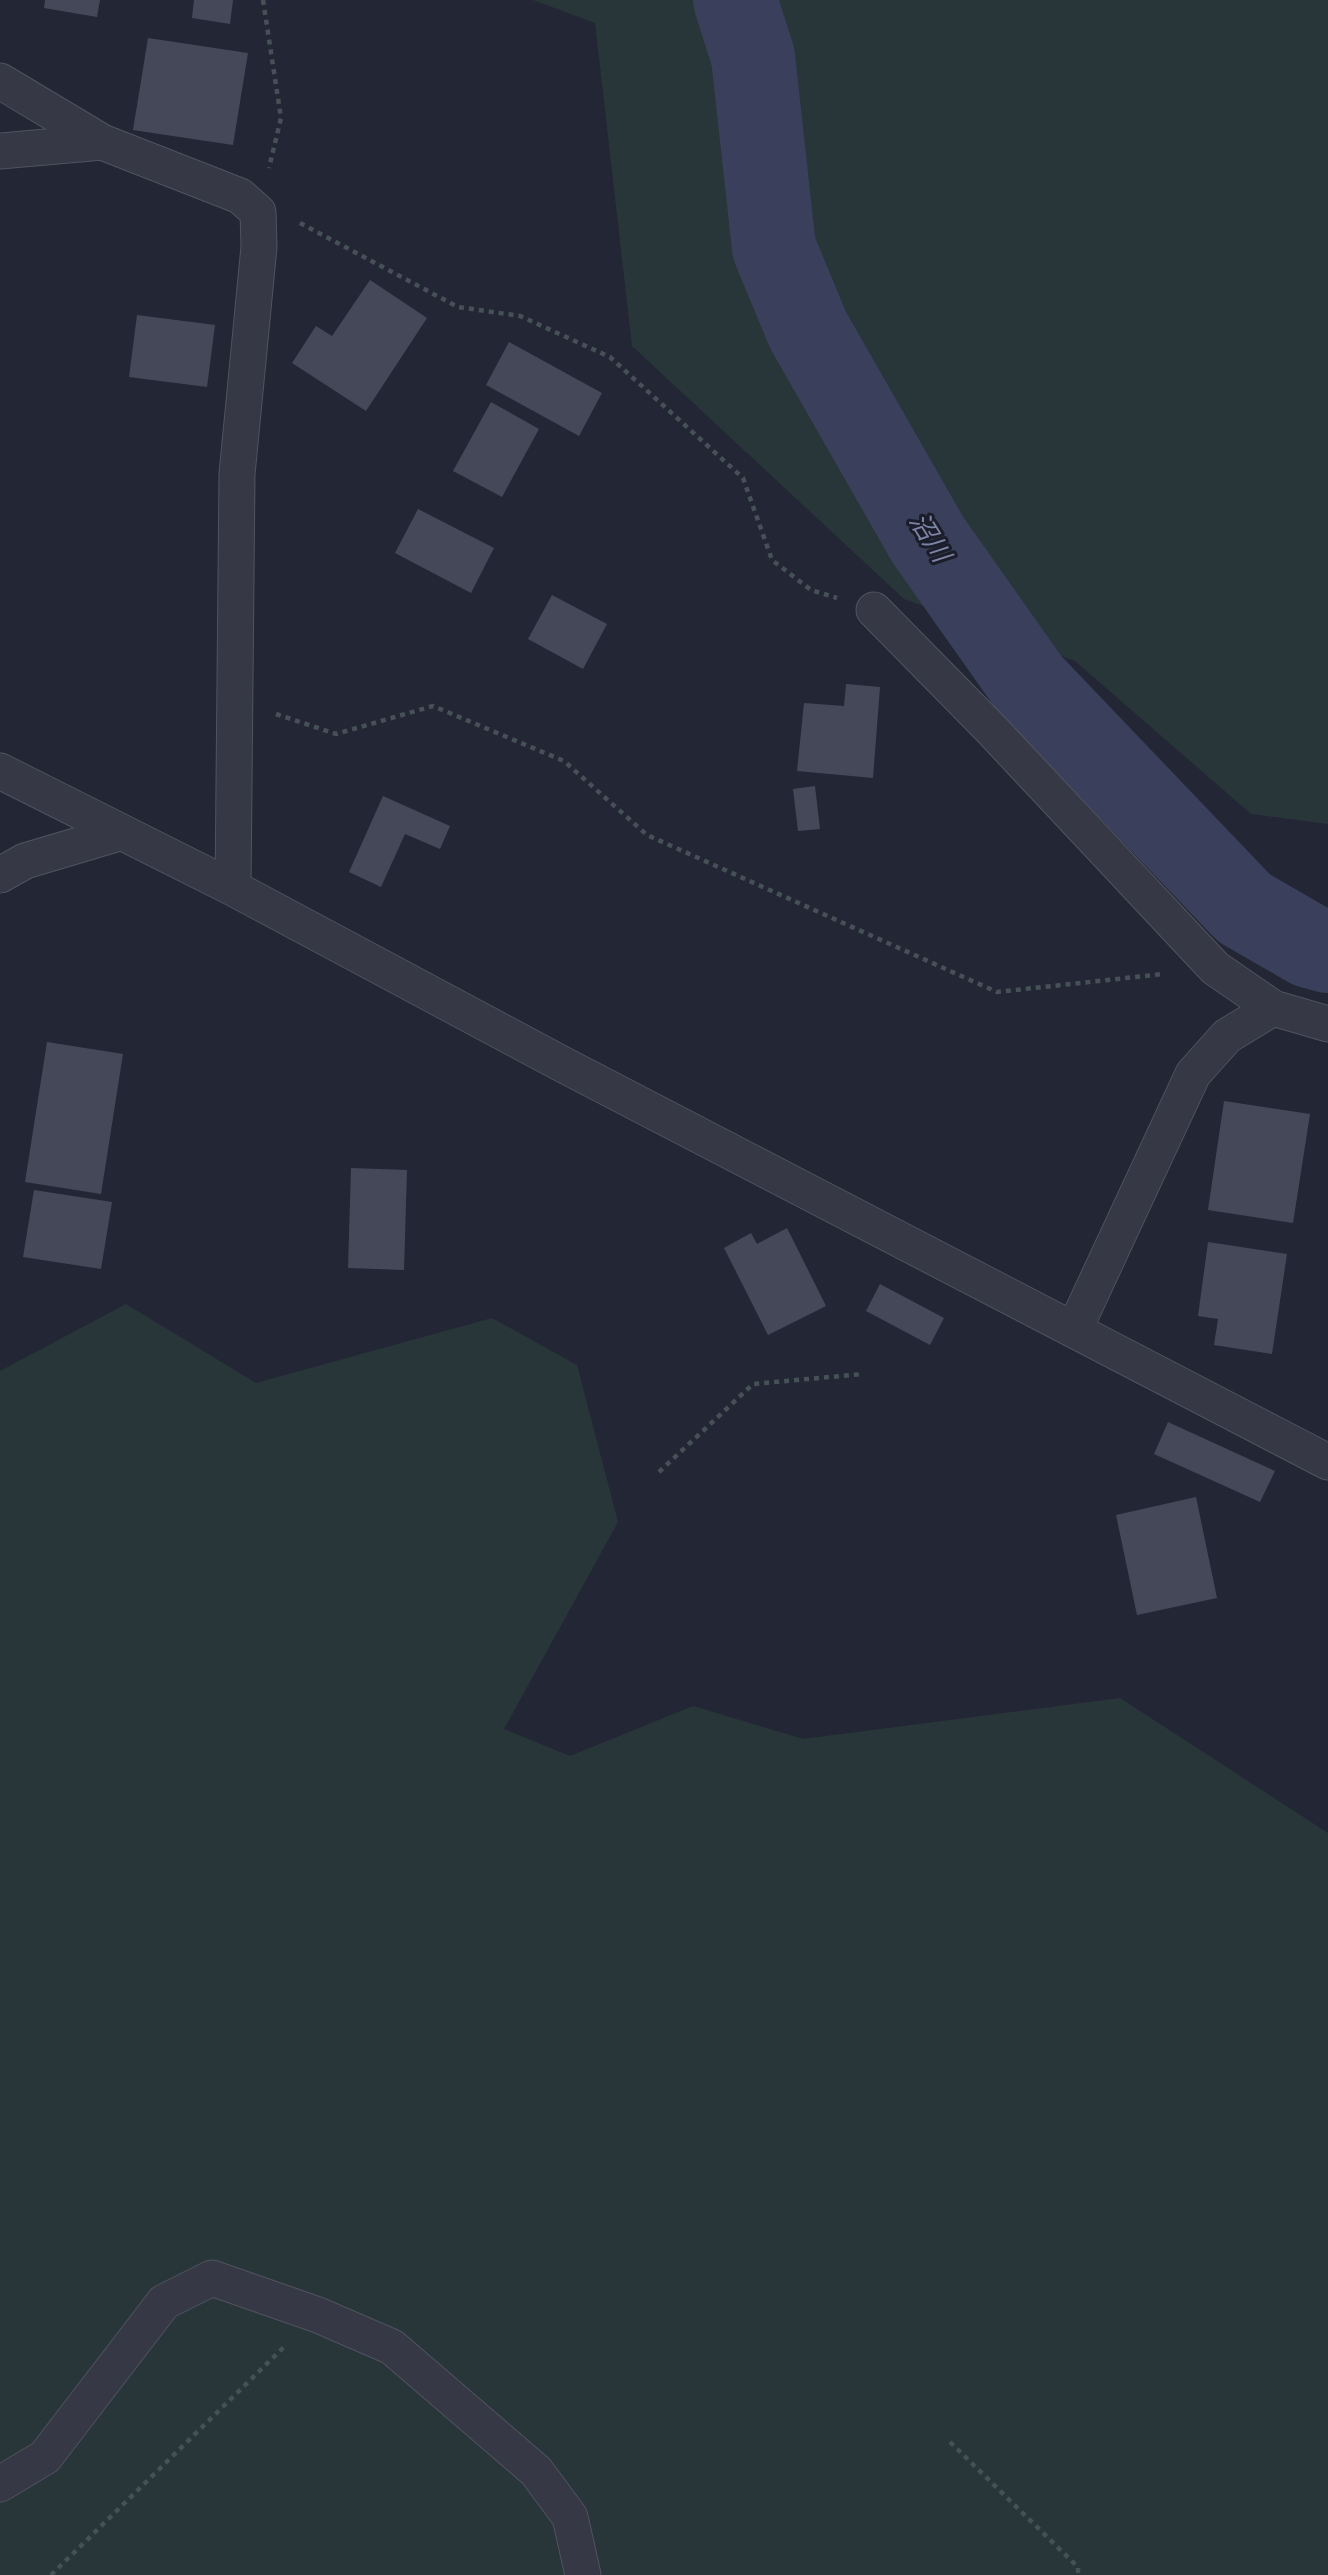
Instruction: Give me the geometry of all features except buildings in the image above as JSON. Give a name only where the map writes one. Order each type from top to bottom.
[{"type":"street","points":[[0,81],[102,142],[240,196],[257,212],[259,247],[237,474],[233,888]]},
{"type":"street","points":[[0,151],[102,142]]},
{"type":"street","points":[[874,610],[1001,740],[1215,968],[1273,1008],[1328,1024]]},
{"type":"street","points":[[0,771],[233,888],[562,1065],[1328,1462]]},
{"type":"street","points":[[0,875],[25,861],[119,833]]},
{"type":"street","points":[[1073,1330],[1193,1074],[1227,1037],[1273,1008]]},
{"type":"street","points":[[0,2484],[45,2457],[163,2302],[212,2278],[318,2315],[393,2347],[536,2470],[570,2517],[583,2575]]},
{"type":"path","points":[[263,0],[281,118],[257,212],[303,224],[458,307],[520,316],[610,357],[743,478],[772,560],[811,590],[874,610]]},
{"type":"path","points":[[235,701],[336,734],[433,706],[564,761],[647,835],[997,992],[1215,968]]},
{"type":"path","points":[[659,1472],[753,1384],[863,1374]]},
{"type":"path","points":[[51,2575],[318,2315]]},
{"type":"path","points":[[950,2442],[1078,2567],[1078,2575]]},
{"type":"shaded area","points":[[533,0],[1328,0],[1328,824],[1251,814],[1075,661],[904,599],[632,346],[595,23]]},
{"type":"shaded area","points":[[126,1304],[256,1383],[492,1318],[577,1365],[618,1522],[504,1729],[570,1756],[693,1706],[803,1739],[1120,1698],[1328,1833],[1328,2575],[0,2575],[0,1371]]},
{"type":"waterway","name":"沼川","points":[[735,0],[753,57],[774,248],[808,330],[928,540],[1029,683],[1244,908],[1310,946],[1328,951]]}]
